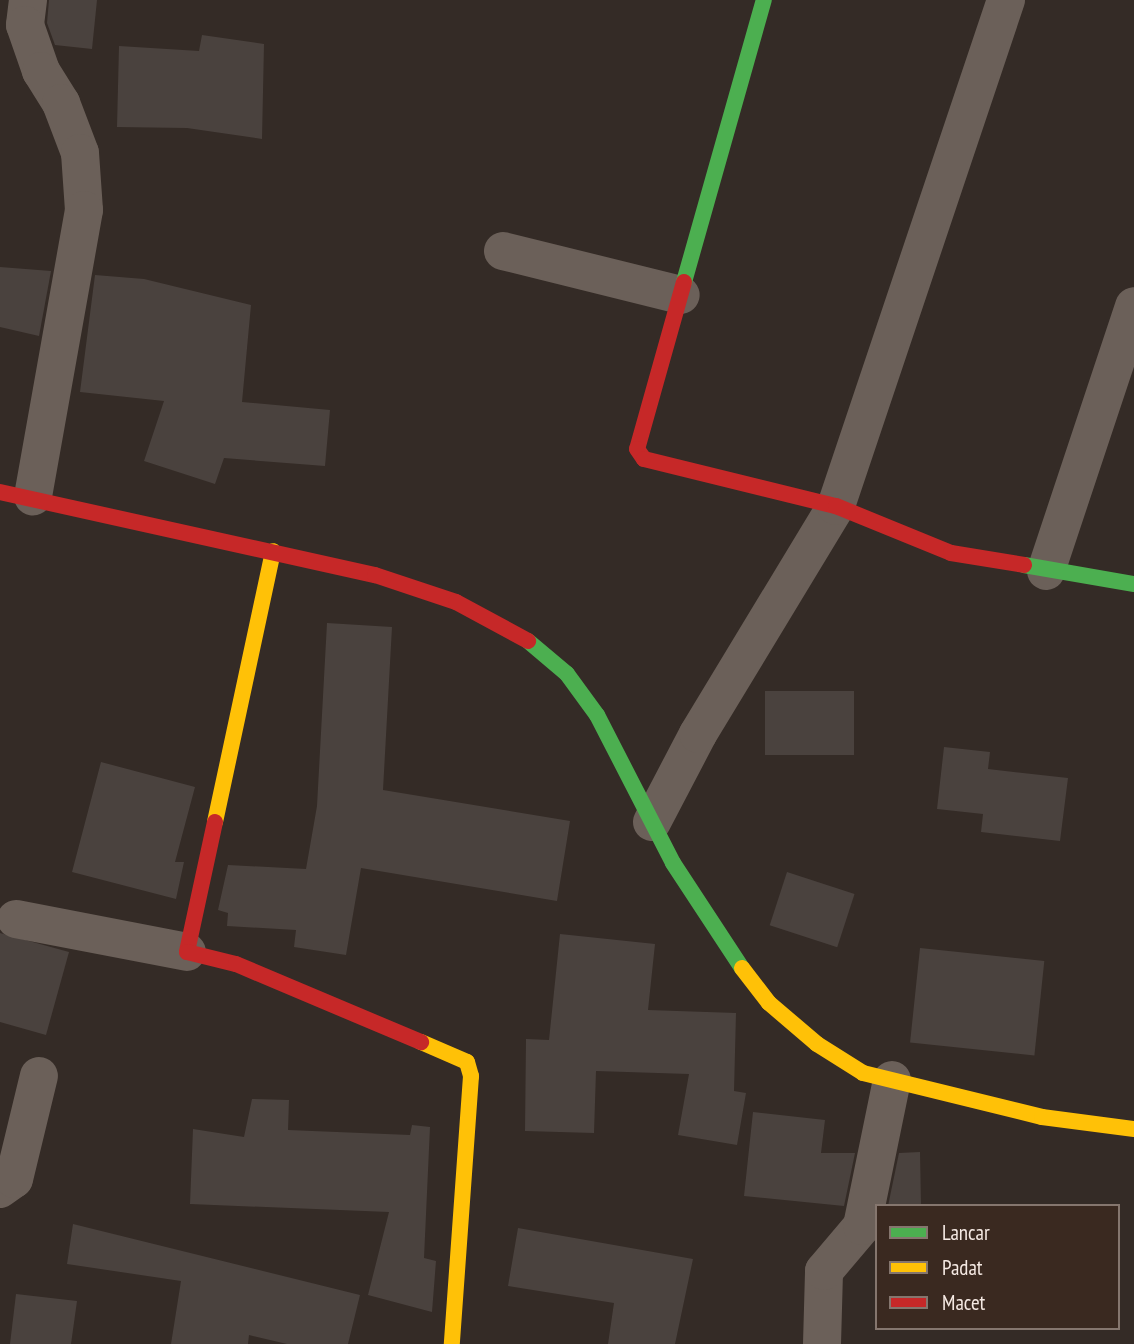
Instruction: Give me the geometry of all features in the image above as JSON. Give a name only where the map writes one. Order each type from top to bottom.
[{"type":"street","points":[[28,0],[25,25],[80,153],[84,210],[17,494],[375,575],[456,602],[525,638],[567,674],[597,715],[652,822],[720,936],[769,1003],[863,1073],[1042,1116],[1134,1129]]},
{"type":"street","points":[[764,0],[637,449],[644,459],[836,506],[951,553],[1134,584]]},
{"type":"street","points":[[652,822],[704,723],[836,506],[1006,0]]},
{"type":"street","points":[[503,251],[681,295]]},
{"type":"street","points":[[1046,571],[1134,306]]},
{"type":"street","points":[[187,952],[273,551]]},
{"type":"street","points":[[16,919],[236,964],[467,1062],[471,1076],[452,1344]]},
{"type":"street","points":[[0,1189],[14,1179],[39,1076]]},
{"type":"street","points":[[822,1344],[824,1271],[862,1226],[892,1080]]},
{"type":"building","points":[[49,0],[97,0],[92,49],[55,45],[47,23]]},
{"type":"building","points":[[202,35],[264,44],[262,139],[187,128],[117,127],[119,46],[199,51]]},
{"type":"building","points":[[0,267],[51,271],[39,336],[0,327]]},
{"type":"building","points":[[95,275],[144,279],[251,305],[242,402],[330,410],[325,466],[224,458],[215,484],[144,461],[164,401],[80,392]]},
{"type":"building","points":[[327,623],[392,627],[383,790],[570,821],[557,901],[361,868],[346,955],[294,947],[296,930],[227,926],[228,913],[218,910],[228,865],[306,869],[317,806]]},
{"type":"building","points":[[765,691],[854,691],[854,755],[765,755]]},
{"type":"building","points":[[944,747],[990,752],[988,769],[1068,778],[1060,841],[981,832],[983,814],[937,809]]},
{"type":"building","points":[[101,762],[195,787],[175,862],[184,862],[176,899],[72,872]]},
{"type":"building","points":[[787,872],[855,894],[837,947],[770,925]]},
{"type":"building","points":[[0,933],[69,952],[46,1035],[0,1022]]},
{"type":"building","points":[[560,934],[655,944],[648,1010],[736,1013],[734,1091],[746,1093],[737,1145],[678,1135],[689,1074],[596,1071],[594,1133],[525,1131],[526,1039],[549,1040]]},
{"type":"building","points":[[920,948],[1044,961],[1034,1056],[910,1042]]},
{"type":"building","points":[[252,1099],[289,1100],[288,1130],[410,1135],[412,1125],[430,1127],[424,1258],[436,1261],[432,1312],[368,1295],[389,1212],[190,1204],[193,1129],[244,1137]]},
{"type":"building","points":[[753,1112],[825,1120],[821,1153],[855,1153],[844,1206],[744,1196]]},
{"type":"building","points":[[920,1152],[921,1204],[888,1204],[899,1153]]},
{"type":"building","points":[[73,1224],[360,1295],[348,1344],[287,1344],[249,1335],[248,1344],[171,1344],[181,1281],[67,1264]]},
{"type":"building","points":[[518,1228],[693,1259],[675,1344],[608,1344],[614,1303],[508,1286]]},
{"type":"building","points":[[16,1294],[77,1301],[71,1344],[10,1344]]},
{"type":"traffic: fast","points":[[684,282],[764,0]]},
{"type":"traffic: fast","points":[[1024,565],[1134,584]]},
{"type":"traffic: fast","points":[[528,641],[567,674],[597,715],[673,863],[742,968]]},
{"type":"traffic: slow","points":[[215,822],[273,551]]},
{"type":"traffic: slow","points":[[742,968],[769,1003],[817,1044],[863,1073],[1042,1117],[1134,1129]]},
{"type":"traffic: slow","points":[[421,1042],[467,1062],[471,1076],[452,1344]]},
{"type":"traffic: jam","points":[[684,282],[637,449],[644,459],[836,506],[951,553],[1024,565]]},
{"type":"traffic: jam","points":[[0,492],[375,575],[456,602],[528,641]]},
{"type":"traffic: jam","points":[[215,822],[187,952],[236,964],[421,1042]]}]
